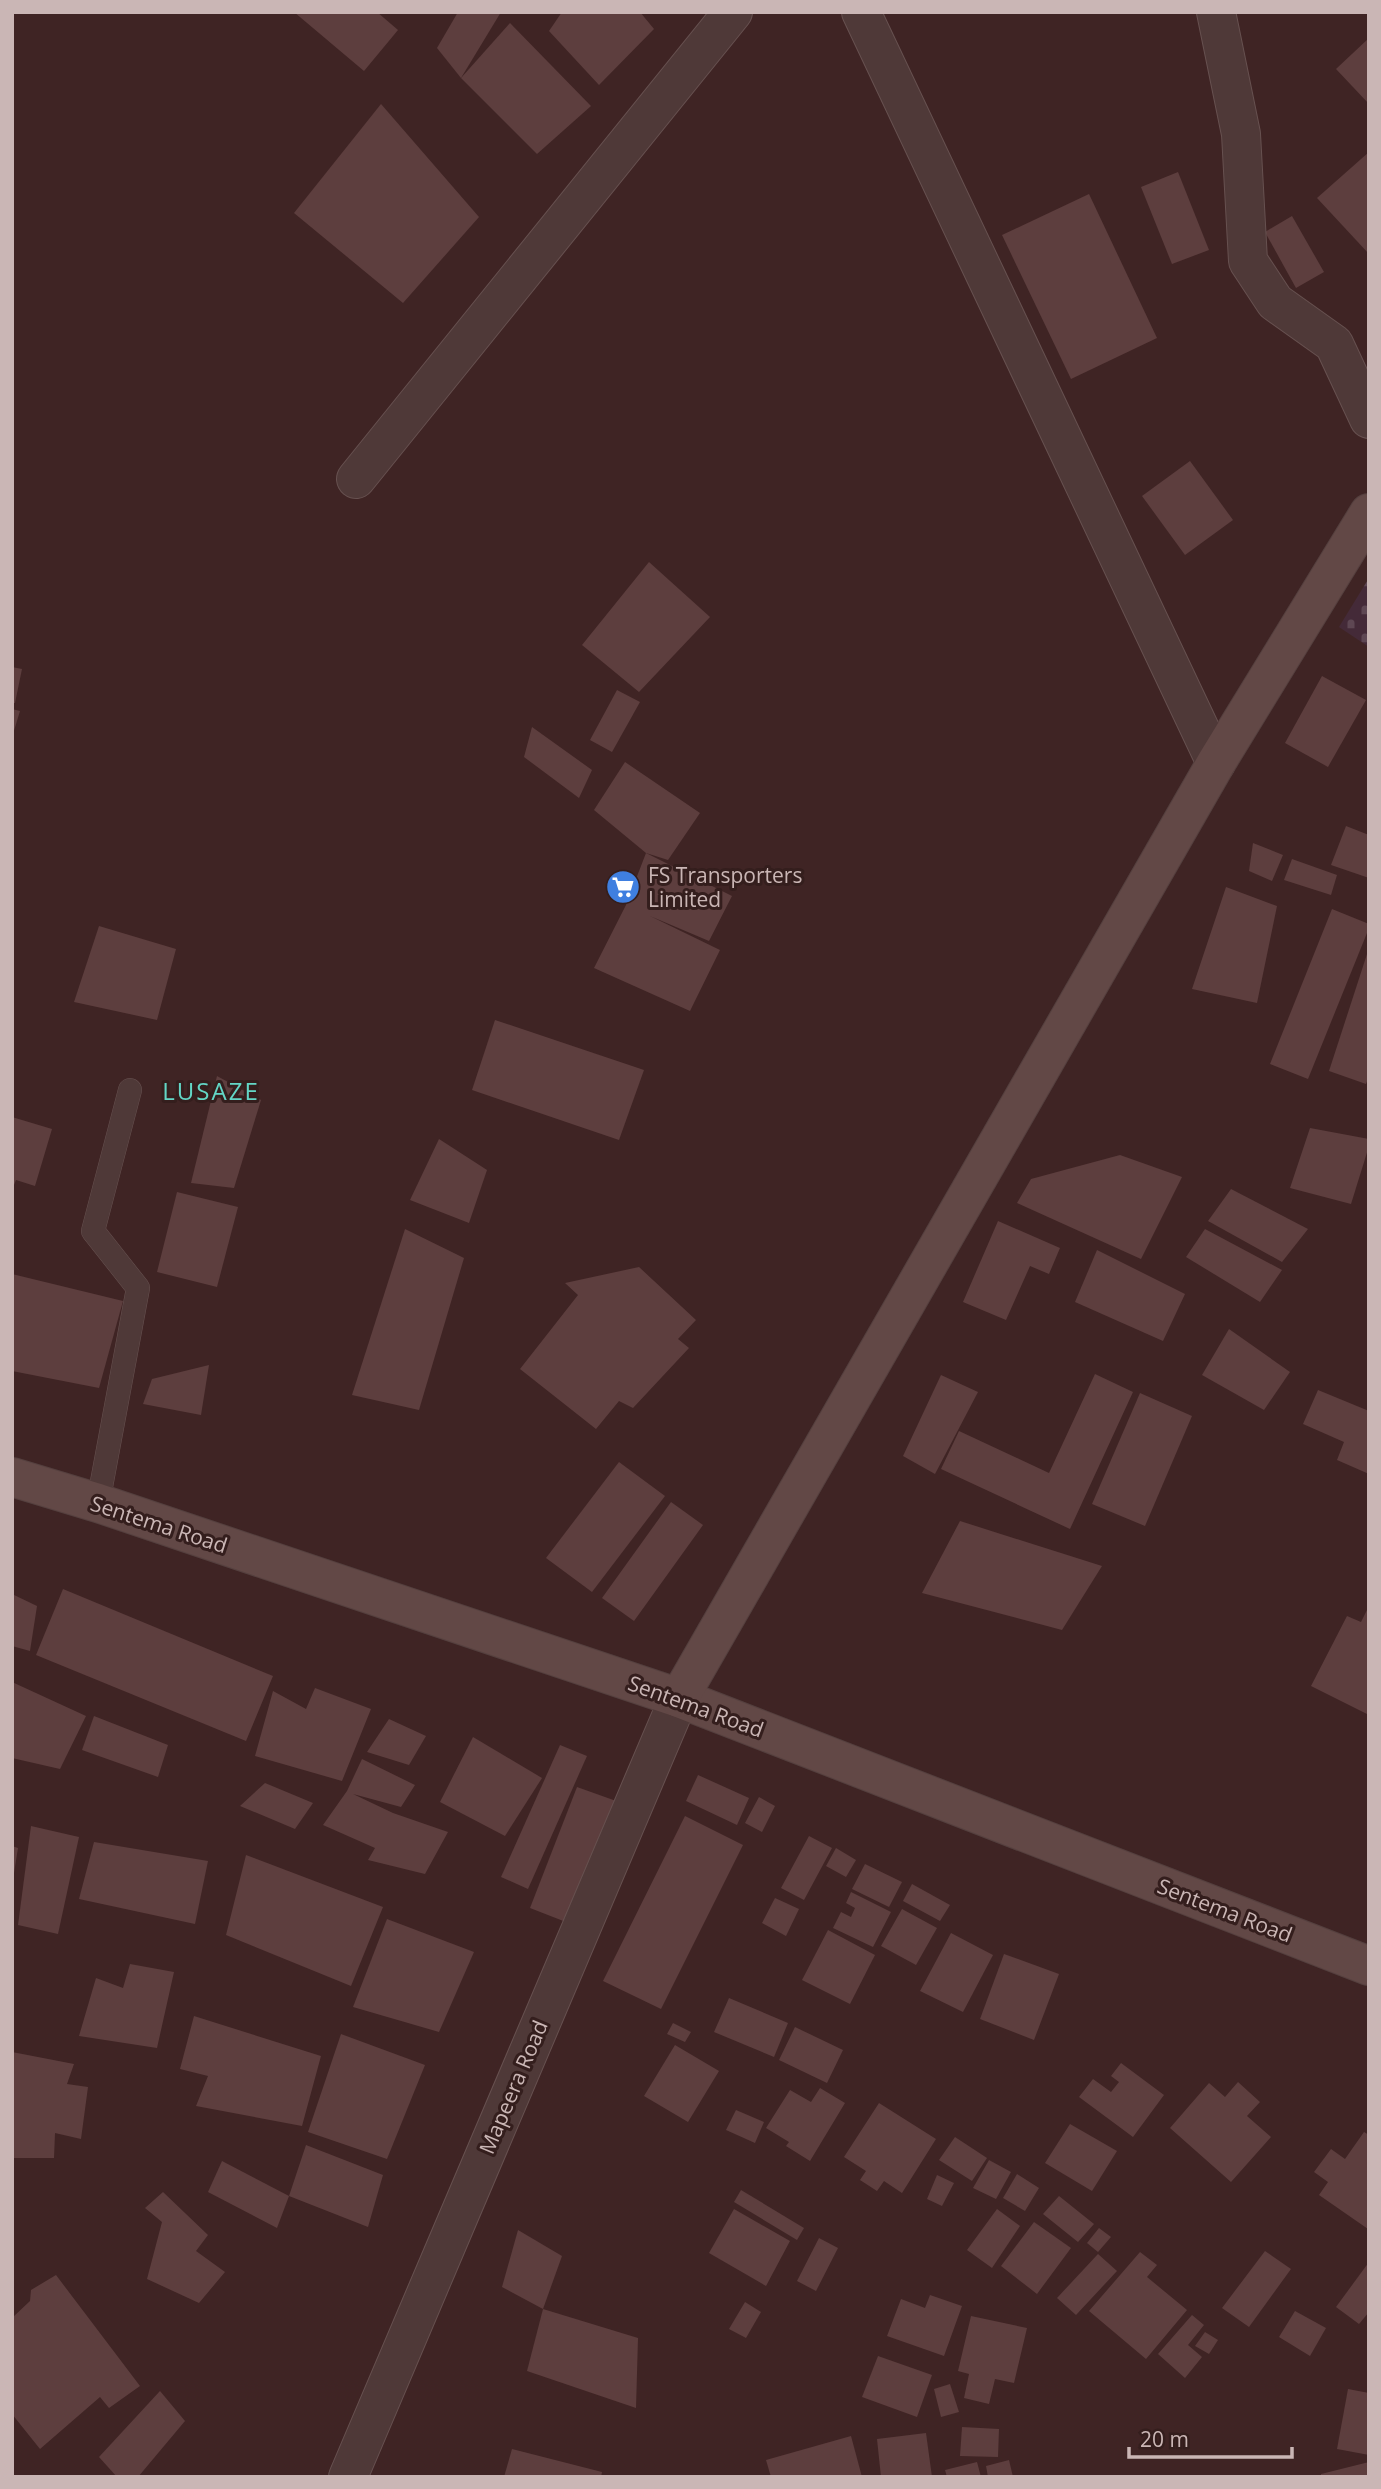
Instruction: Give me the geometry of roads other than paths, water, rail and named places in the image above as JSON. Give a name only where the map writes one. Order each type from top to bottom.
[{"type":"main road","points":[[679,1698],[1216,763],[1369,513]]},
{"type":"main road","name":"Sentema Road","points":[[12,1477],[98,1503],[679,1698],[1369,1966]]},
{"type":"street","points":[[356,479],[733,12]]},
{"type":"street","points":[[861,12],[1216,763]]},
{"type":"street","points":[[1216,12],[1241,134],[1248,261],[1275,302],[1334,344],[1369,419]]},
{"type":"street","name":"Mapeera Road","points":[[348,2477],[679,1698]]},
{"type":"lane","points":[[98,1503],[138,1288],[93,1231],[130,1090]]},
{"type":"place","name":"FS Transporters Limited","points":[[623,887]]},
{"type":"district","name":"LUSAZE","points":[[211,1090]]}]
